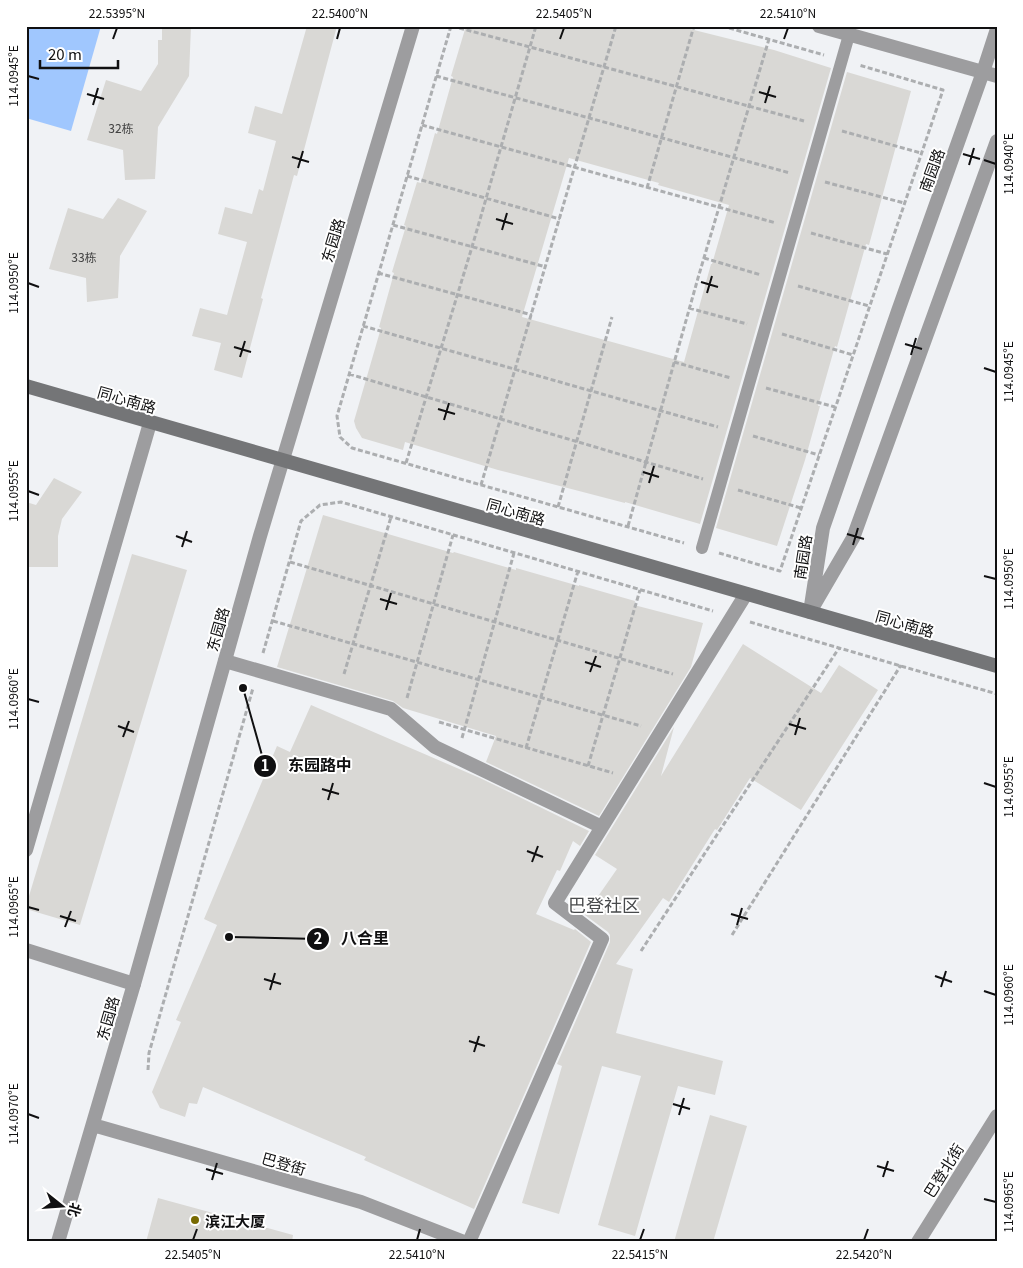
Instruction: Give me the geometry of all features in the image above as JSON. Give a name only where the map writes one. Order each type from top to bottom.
[{"type":"main road","name":"同心南路","points":[[26,386],[997,666]]},
{"type":"street","name":"东园路","points":[[58,1242],[134,984],[283,461],[414,26]]},
{"type":"street","points":[[819,26],[990,74]]},
{"type":"street","name":"南园路","points":[[810,612],[823,528],[898,311],[990,74],[997,28]]},
{"type":"street","name":"南园路","points":[[810,612],[853,538],[997,141]]},
{"type":"street","points":[[26,850],[150,423]]},
{"type":"street","points":[[469,1242],[602,939],[555,903],[746,594]]},
{"type":"street","points":[[225,661],[391,709],[435,747],[602,827]]},
{"type":"street","points":[[26,950],[134,984]]},
{"type":"street","name":"巴登北街","points":[[918,1242],[997,1116]]},
{"type":"street","name":"巴登街","points":[[93,1125],[361,1202],[464,1242]]},
{"type":"lane","points":[[702,548],[849,34]]},
{"type":"path","points":[[921,153],[452,26],[337,416],[340,437],[352,448],[780,571],[904,204],[921,153],[942,90]]},
{"type":"path","points":[[406,463],[458,295],[536,26]]},
{"type":"path","points":[[481,485],[616,26]]},
{"type":"path","points":[[647,188],[694,26]]},
{"type":"path","points":[[628,526],[660,410],[769,39]]},
{"type":"path","points":[[436,76],[904,204]]},
{"type":"path","points":[[422,125],[887,254]]},
{"type":"path","points":[[407,176],[560,219]]},
{"type":"path","points":[[393,225],[546,268]]},
{"type":"path","points":[[378,273],[532,315]]},
{"type":"path","points":[[558,507],[612,317]]},
{"type":"path","points":[[363,326],[819,455]]},
{"type":"path","points":[[349,374],[801,508]]},
{"type":"path","points":[[148,1070],[149,1053],[301,521],[320,504],[341,502],[997,694]]},
{"type":"path","points":[[339,694],[391,517]]},
{"type":"path","points":[[391,709],[403,712],[453,535]]},
{"type":"path","points":[[457,757],[514,553]]},
{"type":"path","points":[[290,562],[693,680]]},
{"type":"path","points":[[526,748],[578,571]]},
{"type":"path","points":[[588,766],[640,590]]},
{"type":"path","points":[[273,620],[660,732]]},
{"type":"path","points":[[641,951],[838,648]]},
{"type":"path","points":[[732,935],[901,666]]},
{"type":"path","points":[[438,722],[633,778]]},
{"type":"shaded area","points":[[26,26],[101,26],[71,131],[26,118]]},
{"type":"building","points":[[162,26],[191,26],[189,76],[158,127],[155,179],[125,180],[123,150],[87,140],[106,80],[141,91],[158,64],[158,40],[162,40]]},
{"type":"building","points":[[307,26],[337,26],[297,176],[294,175],[242,378],[214,370],[221,343],[192,336],[200,308],[227,315],[247,242],[218,234],[225,207],[252,214],[259,189],[263,191],[276,141],[248,133],[255,106],[282,114]]},
{"type":"building","points":[[466,26],[678,26],[774,50],[831,68],[700,524],[625,502],[498,470],[405,442],[403,450],[362,438],[356,428],[354,421],[381,328],[379,327],[394,273],[392,272],[406,226],[404,225],[417,182],[421,183],[435,133],[437,134],[453,77],[451,76]],"holes":[[[569,158],[659,183],[658,185],[729,205],[684,362],[522,317]]]},
{"type":"building","points":[[847,72],[911,91],[869,245],[866,244],[818,406],[820,406],[805,460],[777,546],[716,528]]},
{"type":"building","points":[[118,198],[147,211],[120,256],[118,298],[87,302],[86,278],[49,269],[68,208],[103,219]]},
{"type":"building","points":[[54,478],[82,492],[62,519],[58,536],[58,567],[29,567],[26,502],[36,505]]},
{"type":"building","points":[[323,515],[453,553],[579,585],[635,601],[634,605],[703,623],[691,667],[599,816],[486,762],[496,736],[403,708],[393,701],[277,667]]},
{"type":"building","points":[[132,554],[187,570],[80,925],[26,909],[26,906]]},
{"type":"building","points":[[743,644],[821,693],[839,665],[878,690],[801,810],[750,778],[669,902],[663,898],[616,964],[633,969],[616,1033],[723,1061],[715,1095],[678,1086],[635,1236],[598,1225],[641,1076],[602,1066],[559,1214],[522,1203],[562,1066],[557,1064],[610,942],[608,932],[585,915],[617,869],[595,855],[674,727],[661,776]]},
{"type":"building","points":[[311,705],[480,778],[589,831],[580,846],[573,841],[560,871],[557,870],[536,914],[575,929],[591,942],[474,1209],[364,1160],[366,1157],[203,1087],[197,1104],[189,1103],[185,1117],[160,1108],[152,1092],[181,1022],[176,1020],[217,925],[204,919],[277,746],[290,752]]},
{"type":"building","points":[[710,1115],[747,1126],[713,1242],[674,1242]]},
{"type":"building","name":"滨江大厦","points":[[158,1198],[293,1235],[292,1242],[146,1242]]},
{"type":"place","name":"东园路中","points":[[243,688]]},
{"type":"place","name":"八合里","points":[[229,937]]},
{"type":"place","name":"滨江大厦","points":[[195,1220]]},
{"type":"district","name":"巴登社区","points":[[604,904]]}]
